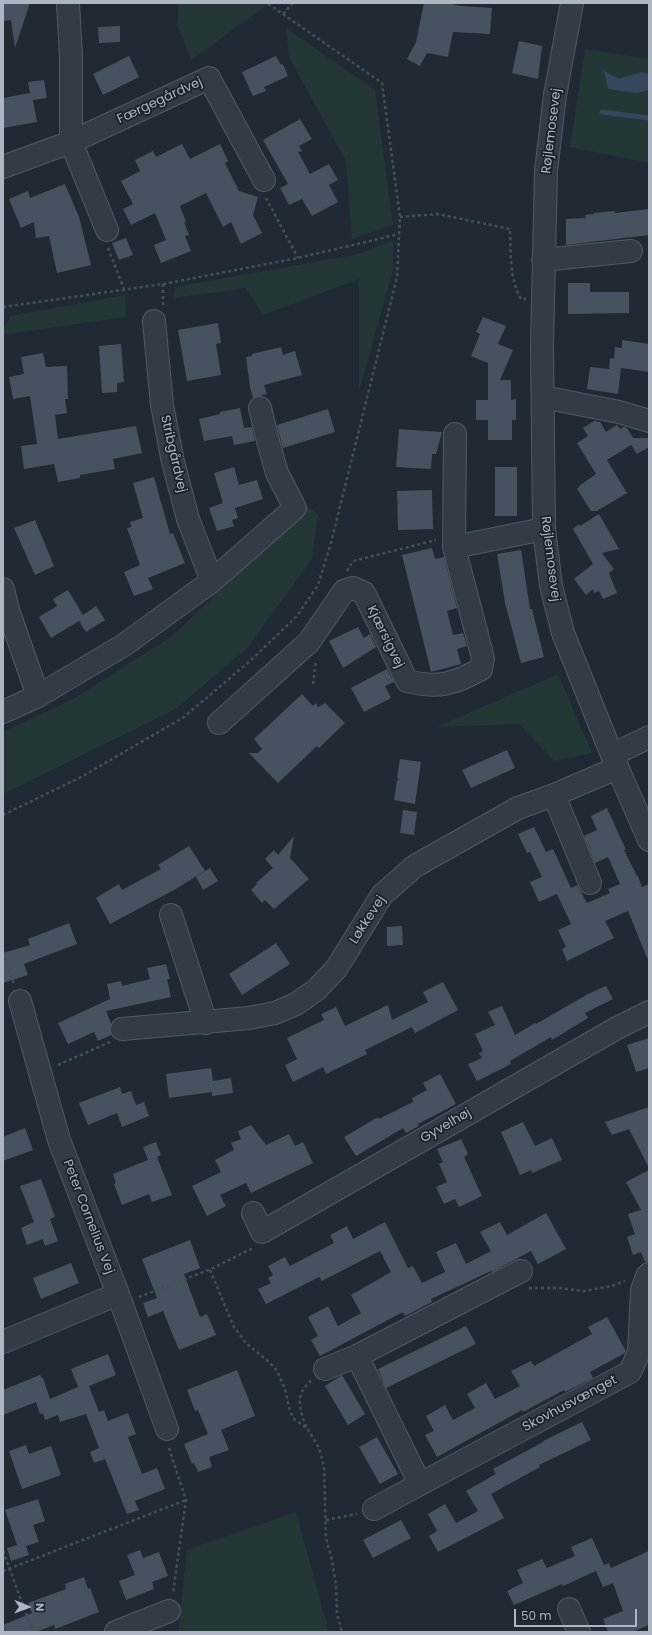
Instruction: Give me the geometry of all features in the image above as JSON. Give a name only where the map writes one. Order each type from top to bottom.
[{"type":"street","points":[[68,3],[71,142],[107,230]]},
{"type":"street","name":"Røjlemosevej","points":[[572,3],[555,95],[547,163],[543,260],[544,529],[551,586],[563,633],[614,762],[649,840]]},
{"type":"street","name":"Færgegårdvej","points":[[3,167],[71,142],[209,78],[264,180]]},
{"type":"street","points":[[543,260],[631,251]]},
{"type":"street","name":"Stribgårdvej","points":[[154,321],[162,405],[173,462],[188,519],[212,581]]},
{"type":"street","points":[[544,397],[619,412],[649,422]]},
{"type":"street","points":[[3,712],[38,696],[124,644],[212,581],[295,508],[277,473],[260,408]]},
{"type":"street","name":"Kjærsigvej","points":[[219,723],[309,642],[344,591],[354,588],[364,593],[407,681],[421,685],[435,686],[463,680],[481,669],[483,658],[454,547],[455,434]]},
{"type":"street","points":[[454,547],[544,529]]},
{"type":"street","points":[[3,589],[8,610],[38,696]]},
{"type":"street","name":"Løkkevej","points":[[122,1029],[206,1023],[250,1018],[275,1013],[296,1004],[316,990],[336,969],[382,895],[415,866],[518,808],[554,795],[614,762],[649,737]]},
{"type":"street","points":[[554,795],[590,882]]},
{"type":"street","points":[[171,915],[206,1023]]},
{"type":"street","name":"Peter Cornelius Vej","points":[[20,1001],[39,1074],[59,1140],[118,1294],[167,1430]]},
{"type":"street","name":"Gyvelhøj","points":[[258,1223],[649,1012]]},
{"type":"street","points":[[325,1369],[357,1356],[521,1271]]},
{"type":"street","name":"Skovhusvænget","points":[[374,1509],[630,1372],[639,1352],[642,1290],[646,1280]]},
{"type":"street","points":[[3,1342],[118,1294]]},
{"type":"street","points":[[357,1356],[420,1484]]},
{"type":"street","points":[[569,1609],[579,1632]]},
{"type":"street","points":[[116,1632],[169,1611]]},
{"type":"path","points":[[3,815],[83,776],[184,717],[250,661],[298,616],[318,585],[331,543],[397,277],[400,217],[382,83],[267,3]]},
{"type":"path","points":[[283,14],[292,3]]},
{"type":"path","points":[[264,180],[259,185],[298,258]]},
{"type":"path","points":[[400,217],[438,214],[510,229],[512,270],[516,290],[521,298],[543,303]]},
{"type":"path","points":[[107,230],[103,235],[124,289]]},
{"type":"path","points":[[3,306],[163,284],[298,258],[399,234]]},
{"type":"path","points":[[3,952],[20,1001]]},
{"type":"path","points":[[39,1074],[120,1037],[122,1029]]},
{"type":"path","points":[[118,1294],[135,1298],[210,1270],[260,1245],[258,1223]]},
{"type":"path","points":[[210,1270],[234,1327],[246,1343],[270,1363],[277,1371],[285,1389],[290,1411],[295,1420],[307,1428]]},
{"type":"path","points":[[501,1281],[510,1287],[559,1288],[584,1291],[612,1286],[627,1281],[646,1280]]},
{"type":"path","points":[[325,1369],[301,1392],[299,1399],[301,1411],[307,1428],[319,1448],[324,1467],[326,1538],[332,1560],[336,1585],[337,1614],[342,1632]]},
{"type":"path","points":[[167,1430],[165,1437],[186,1500],[173,1594],[169,1611]]},
{"type":"path","points":[[3,1571],[186,1500]]},
{"type":"path","points":[[326,1520],[366,1513],[374,1509]]},
{"type":"path","points":[[3,1551],[33,1632]]},
{"type":"green space","points":[[179,3],[264,3],[267,5],[191,60],[177,24]]},
{"type":"green space","points":[[286,28],[375,90],[393,225],[352,239],[346,161],[289,57]]},
{"type":"green space","points":[[585,49],[649,59],[649,163],[570,147]]},
{"type":"green space","points":[[393,241],[393,270],[359,392],[359,279],[263,315],[246,288],[174,298],[175,287],[354,255]]},
{"type":"green space","points":[[125,295],[126,317],[3,335],[3,330],[11,316]]},
{"type":"green space","points":[[307,507],[318,514],[312,559],[248,647],[176,709],[3,794],[3,732],[75,698],[172,636]]},
{"type":"green space","points":[[558,674],[592,753],[554,761],[519,724],[437,727]]},
{"type":"green space","points":[[296,1512],[329,1632],[178,1632],[187,1550]]},
{"type":"water","points":[[604,71],[619,79],[641,72],[649,74],[649,90],[637,93],[608,89]]},
{"type":"building","points":[[3,3],[30,3],[15,48],[11,20],[3,21]]},
{"type":"building","points":[[424,3],[447,3],[461,6],[492,8],[490,34],[453,32],[448,57],[427,53],[420,66],[407,59],[416,42]]},
{"type":"building","points":[[120,26],[120,42],[99,43],[98,27]]},
{"type":"building","points":[[519,41],[542,46],[538,79],[512,73]]},
{"type":"building","points":[[129,56],[139,77],[103,95],[93,74]]},
{"type":"building","points":[[276,56],[281,65],[283,64],[288,76],[264,87],[266,91],[253,96],[242,72]]},
{"type":"building","points":[[44,80],[47,98],[33,100],[37,122],[3,128],[3,98],[30,93],[28,82]]},
{"type":"building","points":[[300,119],[312,139],[299,146],[302,151],[298,152],[310,174],[329,164],[338,180],[329,185],[338,202],[312,216],[302,199],[289,205],[280,188],[288,184],[263,140]]},
{"type":"building","points":[[182,144],[190,159],[220,144],[228,161],[225,163],[239,191],[258,197],[253,215],[262,233],[241,244],[231,222],[223,227],[206,193],[180,206],[189,235],[185,236],[191,251],[161,263],[154,245],[166,240],[155,213],[131,225],[123,209],[133,204],[121,181],[140,171],[135,160],[153,151],[156,157]]},
{"type":"building","points":[[65,184],[79,217],[91,265],[57,273],[49,236],[36,238],[34,222],[21,228],[9,199],[28,191],[30,198]]},
{"type":"building","points":[[649,209],[649,235],[566,245],[566,219],[586,218],[585,215],[594,213],[615,211],[615,213]]},
{"type":"building","points":[[126,238],[133,255],[119,260],[112,243]]},
{"type":"building","points":[[568,283],[590,283],[590,292],[629,292],[629,313],[568,314]]},
{"type":"building","points":[[483,317],[506,326],[498,344],[513,350],[500,380],[511,380],[511,400],[516,399],[516,420],[512,420],[512,440],[488,440],[488,420],[476,420],[476,400],[488,400],[488,363],[471,356],[480,334],[476,332]]},
{"type":"building","points":[[218,323],[221,343],[216,344],[221,375],[187,381],[178,330]]},
{"type":"building","points":[[622,340],[649,344],[649,372],[621,368],[618,394],[587,389],[590,367],[609,369],[610,358],[614,359],[615,347],[622,348]]},
{"type":"building","points":[[121,344],[124,382],[117,383],[117,392],[102,393],[99,346]]},
{"type":"building","points":[[281,347],[283,355],[295,351],[302,375],[264,385],[267,394],[253,398],[246,357],[252,356],[252,354]]},
{"type":"building","points":[[43,353],[46,367],[67,366],[68,399],[65,399],[67,413],[55,415],[58,439],[136,426],[142,453],[113,459],[115,469],[80,475],[80,478],[58,482],[54,464],[24,469],[21,446],[37,444],[30,396],[13,399],[9,377],[24,374],[21,357]]},
{"type":"building","points":[[240,408],[244,428],[252,427],[255,441],[234,445],[232,436],[204,441],[199,419],[220,414],[220,412]]},
{"type":"building","points":[[328,409],[335,432],[283,448],[277,425]]},
{"type":"building","points":[[594,421],[600,422],[606,432],[617,425],[620,429],[624,427],[627,428],[633,438],[649,438],[649,447],[637,454],[631,445],[607,460],[627,493],[597,511],[591,511],[577,489],[596,474],[577,443],[588,436],[583,428]]},
{"type":"building","points":[[399,429],[442,432],[436,454],[432,454],[431,469],[396,467]]},
{"type":"building","points":[[234,467],[239,485],[257,480],[263,499],[235,508],[238,518],[232,520],[234,526],[217,531],[209,508],[223,503],[214,473]]},
{"type":"building","points":[[495,467],[517,467],[517,516],[495,516]]},
{"type":"building","points":[[154,477],[170,534],[173,533],[185,563],[148,578],[153,589],[134,596],[124,572],[140,565],[127,528],[131,527],[130,522],[143,518],[133,483]]},
{"type":"building","points":[[432,490],[433,529],[398,530],[397,491]]},
{"type":"building","points":[[599,514],[619,549],[602,553],[614,569],[609,573],[617,593],[603,599],[599,591],[594,593],[593,589],[586,595],[574,579],[593,564],[573,529],[579,524],[580,526]]},
{"type":"building","points":[[35,520],[54,566],[35,575],[14,528]]},
{"type":"building","points":[[432,548],[435,559],[444,557],[457,608],[447,611],[453,635],[463,633],[467,646],[457,649],[461,664],[431,672],[402,555]]},
{"type":"building","points":[[521,550],[530,609],[532,609],[544,657],[521,663],[505,603],[497,554]]},
{"type":"building","points":[[68,590],[83,615],[96,606],[105,620],[86,632],[79,621],[51,638],[39,617],[57,606],[53,599]]},
{"type":"building","points":[[358,627],[364,638],[370,634],[376,647],[343,668],[329,641]]},
{"type":"building","points":[[387,669],[394,682],[385,686],[391,698],[364,712],[351,688]]},
{"type":"building","points":[[302,694],[313,706],[316,703],[318,707],[325,703],[345,723],[319,748],[317,746],[278,783],[249,753],[258,753],[262,749],[254,739]]},
{"type":"building","points":[[507,750],[515,768],[471,788],[462,770]]},
{"type":"building","points":[[400,759],[421,762],[415,804],[394,800],[397,781],[399,780],[397,777]]},
{"type":"building","points":[[607,808],[626,850],[624,850],[638,876],[642,887],[649,884],[649,958],[647,958],[628,911],[605,921],[614,938],[567,961],[562,949],[566,947],[558,930],[571,924],[557,894],[539,902],[530,882],[542,877],[530,852],[527,853],[518,834],[534,827],[546,852],[553,849],[571,888],[577,885],[587,903],[610,893],[608,889],[620,884],[608,857],[595,863],[584,836],[597,830],[591,816]]},
{"type":"building","points":[[403,810],[417,812],[414,835],[400,833]]},
{"type":"building","points":[[294,836],[290,858],[309,879],[274,909],[265,900],[262,903],[251,890],[257,884],[256,883],[273,868],[265,859],[274,850],[278,855]]},
{"type":"building","points":[[189,846],[205,871],[174,890],[110,924],[96,898],[119,884],[122,890],[161,869],[158,865]]},
{"type":"building","points":[[210,868],[218,881],[203,890],[196,877]]},
{"type":"building","points":[[69,923],[77,944],[24,964],[28,975],[3,983],[3,953],[30,945],[28,939]]},
{"type":"building","points":[[402,926],[403,945],[387,946],[387,927]]},
{"type":"building","points":[[276,943],[290,964],[242,995],[229,974]]},
{"type":"building","points":[[166,964],[170,979],[167,979],[171,997],[106,1011],[111,1023],[111,1035],[98,1041],[94,1032],[68,1044],[58,1023],[110,999],[107,984],[121,981],[122,986],[150,979],[147,968]]},
{"type":"building","points":[[443,982],[458,1010],[415,1033],[412,1027],[365,1050],[367,1054],[326,1074],[323,1067],[293,1082],[285,1065],[297,1059],[287,1038],[324,1020],[321,1014],[336,1007],[345,1026],[388,1005],[392,1020],[428,1002],[423,992]]},
{"type":"building","points":[[606,986],[613,999],[585,1013],[588,1018],[552,1040],[551,1037],[510,1061],[511,1064],[477,1081],[468,1064],[482,1058],[479,1053],[483,1051],[475,1034],[495,1025],[488,1012],[502,1006],[515,1035],[588,994]]},
{"type":"building","points":[[649,1038],[649,1068],[636,1072],[627,1045]]},
{"type":"building","points":[[211,1068],[213,1081],[231,1078],[233,1093],[212,1096],[212,1092],[169,1098],[166,1074]]},
{"type":"building","points":[[440,1074],[456,1104],[418,1124],[419,1126],[406,1133],[403,1128],[356,1156],[344,1137],[378,1117],[379,1119],[413,1102],[412,1098],[427,1090],[423,1083]]},
{"type":"building","points":[[120,1087],[122,1094],[131,1091],[136,1105],[144,1102],[149,1116],[122,1127],[117,1113],[88,1125],[79,1103]]},
{"type":"building","points":[[649,1107],[649,1168],[629,1129],[612,1135],[605,1122]]},
{"type":"building","points":[[523,1122],[535,1146],[552,1138],[562,1160],[532,1173],[531,1170],[520,1175],[501,1132]]},
{"type":"building","points":[[251,1125],[266,1145],[289,1134],[295,1146],[303,1142],[313,1163],[251,1193],[246,1183],[220,1195],[226,1206],[207,1216],[192,1186],[221,1172],[215,1160],[234,1150],[231,1143],[241,1139],[238,1131]]},
{"type":"building","points":[[25,1128],[33,1150],[3,1161],[3,1137]]},
{"type":"building","points":[[461,1139],[468,1154],[464,1157],[482,1196],[459,1207],[455,1199],[444,1204],[436,1187],[447,1182],[439,1164],[443,1162],[437,1149]]},
{"type":"building","points":[[156,1142],[161,1155],[157,1157],[172,1195],[152,1202],[149,1194],[122,1205],[114,1184],[116,1183],[113,1174],[148,1160],[143,1147]]},
{"type":"building","points":[[649,1170],[649,1262],[645,1262],[641,1252],[633,1255],[627,1237],[635,1234],[628,1214],[641,1210],[626,1182]]},
{"type":"building","points":[[41,1179],[55,1217],[50,1219],[58,1241],[45,1246],[43,1239],[27,1245],[21,1228],[34,1222],[20,1186]]},
{"type":"building","points":[[546,1213],[566,1249],[538,1264],[531,1251],[492,1272],[491,1271],[431,1299],[432,1302],[405,1316],[403,1312],[320,1356],[311,1340],[318,1336],[308,1317],[328,1306],[338,1326],[361,1313],[351,1295],[391,1272],[380,1251],[322,1281],[319,1277],[266,1304],[258,1289],[271,1283],[268,1278],[273,1275],[268,1266],[285,1257],[290,1266],[334,1243],[330,1235],[347,1226],[353,1239],[385,1222],[408,1268],[413,1266],[422,1283],[445,1272],[436,1252],[456,1243],[466,1264],[491,1251],[480,1232],[500,1222],[507,1235]]},
{"type":"building","points":[[190,1240],[200,1268],[184,1274],[200,1317],[207,1314],[216,1335],[179,1350],[163,1311],[148,1317],[143,1303],[157,1298],[142,1259]]},
{"type":"building","points":[[71,1263],[79,1283],[41,1299],[33,1278]]},
{"type":"building","points":[[607,1317],[626,1351],[625,1353],[590,1372],[593,1378],[565,1392],[564,1390],[523,1412],[522,1410],[437,1457],[425,1435],[434,1431],[426,1416],[445,1405],[453,1420],[475,1408],[467,1394],[486,1383],[495,1399],[520,1386],[511,1371],[531,1361],[534,1366],[592,1334],[588,1327]]},
{"type":"building","points":[[466,1326],[476,1344],[386,1388],[378,1369]]},
{"type":"building","points":[[108,1354],[116,1375],[89,1386],[99,1412],[104,1410],[108,1421],[128,1413],[136,1434],[128,1437],[142,1474],[157,1468],[165,1489],[135,1501],[139,1510],[127,1514],[105,1459],[94,1463],[90,1452],[99,1448],[86,1414],[60,1422],[58,1415],[45,1420],[43,1413],[40,1414],[36,1402],[3,1415],[3,1390],[40,1375],[43,1378],[50,1399],[78,1387],[71,1369]]},
{"type":"building","points":[[237,1370],[255,1416],[221,1430],[229,1450],[209,1457],[212,1467],[198,1472],[194,1463],[192,1464],[184,1444],[208,1434],[198,1410],[195,1411],[187,1390]]},
{"type":"building","points":[[342,1375],[365,1414],[348,1425],[325,1386]]},
{"type":"building","points":[[582,1422],[591,1440],[539,1465],[540,1467],[491,1494],[504,1518],[438,1552],[429,1536],[437,1531],[428,1514],[445,1504],[456,1523],[478,1511],[466,1491],[496,1474],[493,1469],[543,1441]]},
{"type":"building","points":[[377,1437],[398,1474],[380,1484],[359,1447]]},
{"type":"building","points":[[26,1445],[29,1454],[51,1446],[61,1475],[22,1489],[9,1451]]},
{"type":"building","points":[[38,1499],[45,1521],[33,1525],[39,1542],[26,1546],[29,1555],[11,1561],[7,1548],[17,1545],[5,1510]]},
{"type":"building","points":[[401,1520],[411,1538],[373,1558],[363,1540]]},
{"type":"building","points":[[592,1538],[604,1565],[609,1563],[611,1568],[649,1551],[649,1625],[632,1632],[608,1632],[603,1619],[623,1611],[613,1583],[603,1587],[596,1571],[563,1586],[562,1584],[514,1605],[507,1591],[523,1583],[517,1570],[542,1559],[547,1568],[575,1556],[571,1547]]},
{"type":"building","points":[[140,1550],[143,1558],[159,1552],[168,1576],[152,1582],[154,1589],[126,1600],[119,1581],[135,1575],[127,1555]]},
{"type":"building","points":[[84,1577],[99,1612],[55,1629],[54,1625],[36,1632],[3,1632],[3,1625],[32,1613],[28,1603],[66,1589],[65,1584]]},
{"type":"waterway","points":[[602,112],[649,118]]}]
